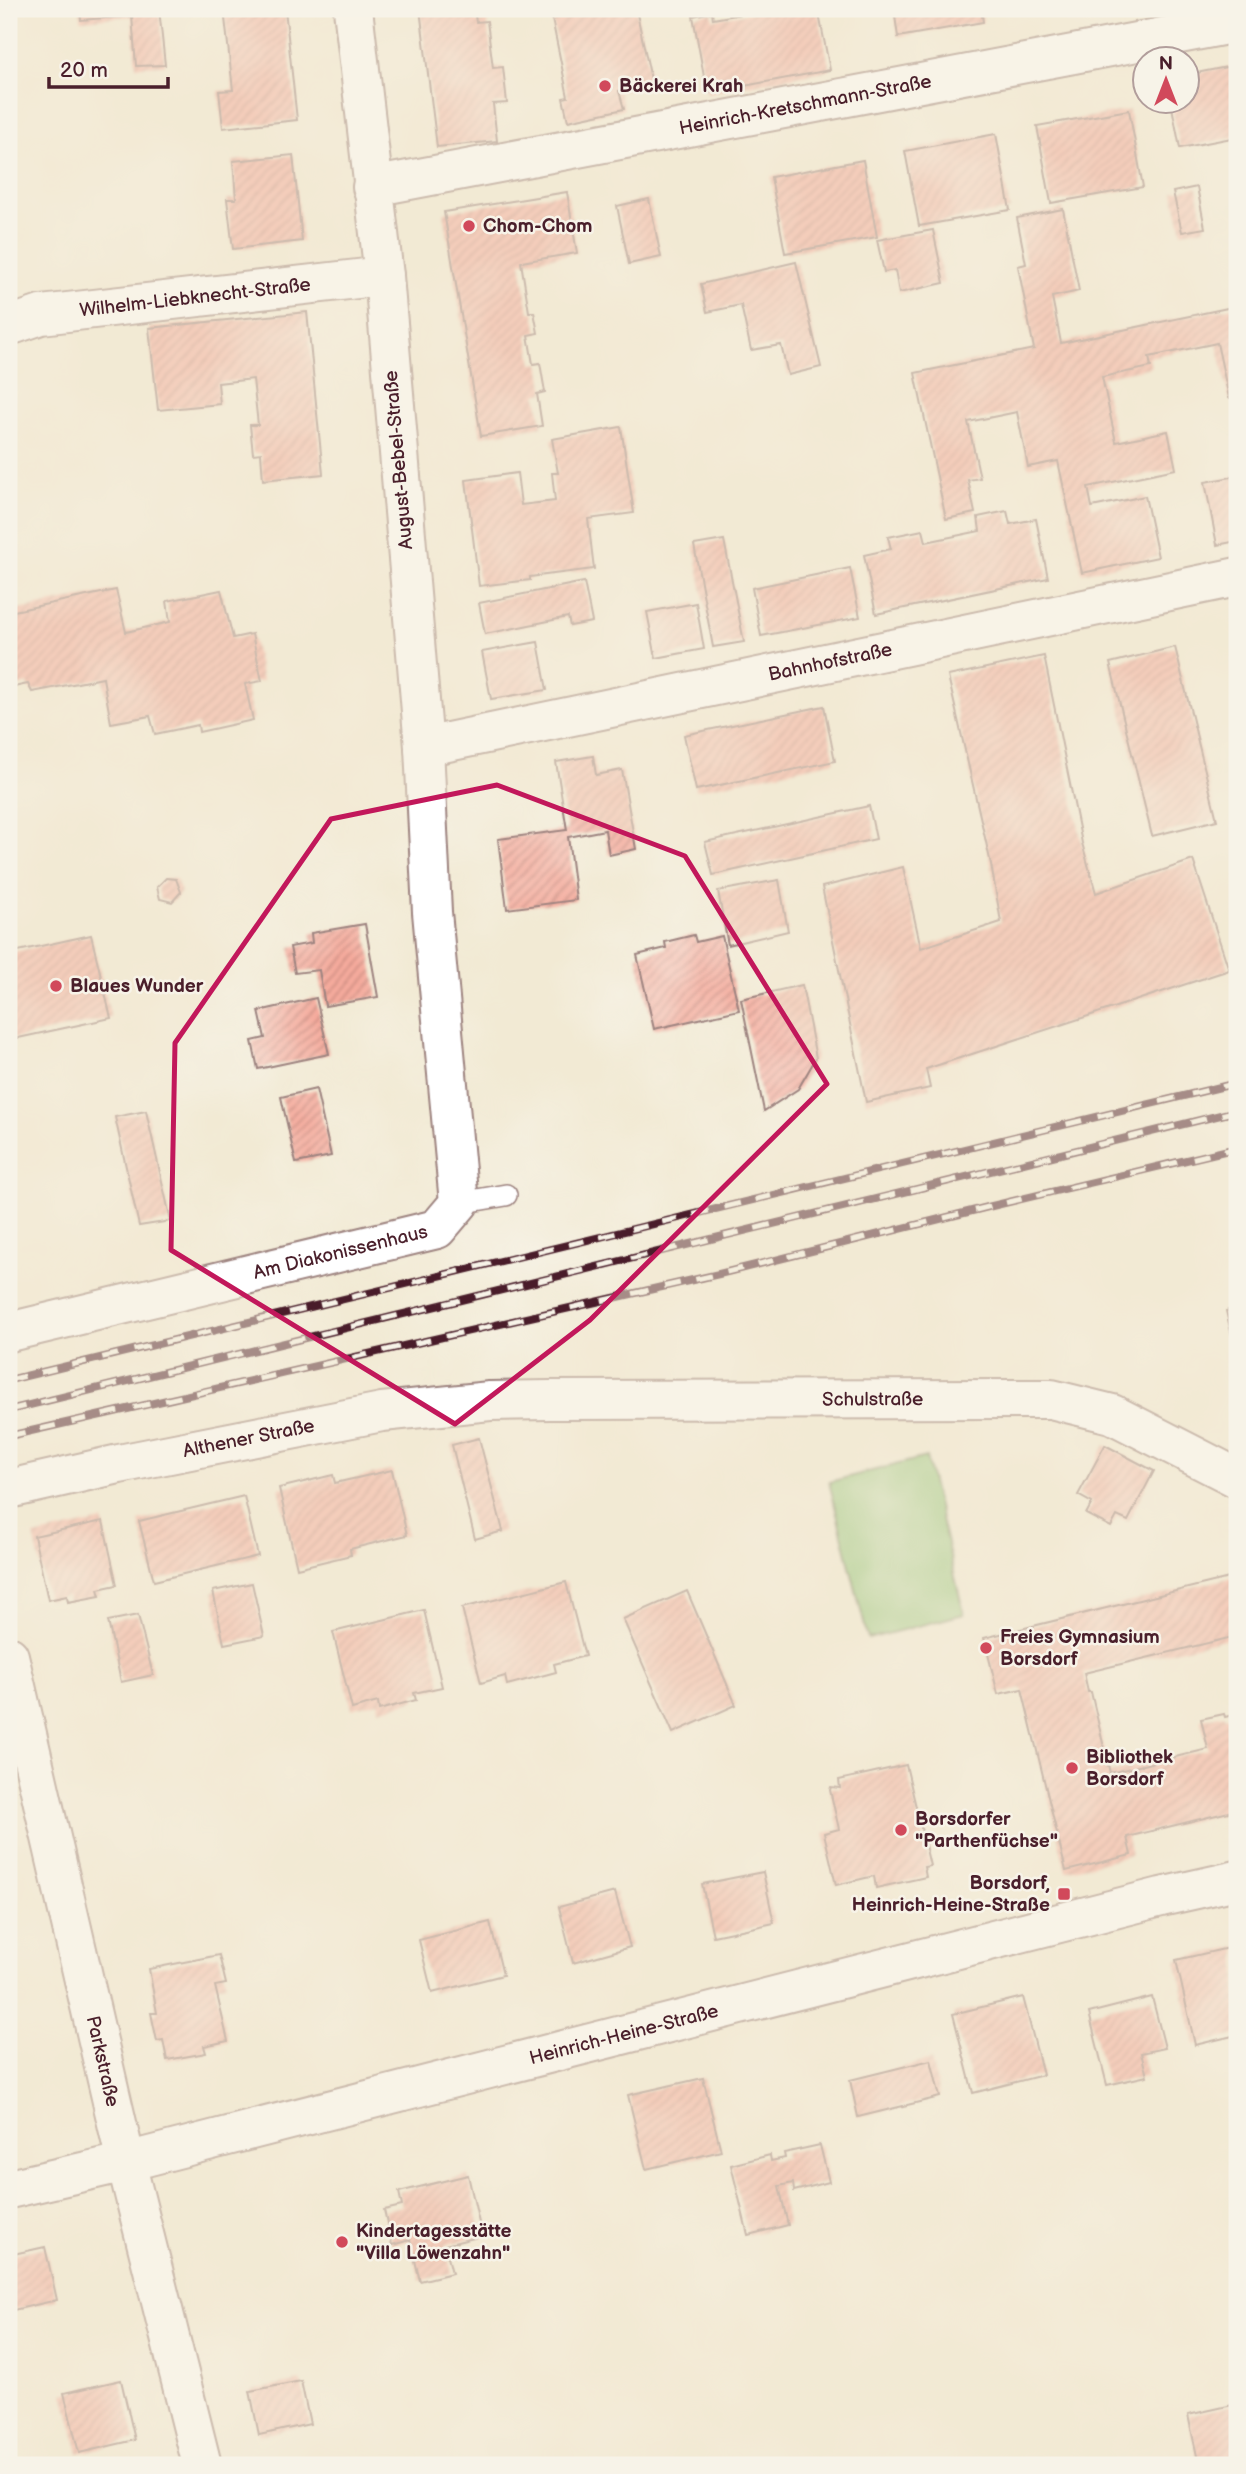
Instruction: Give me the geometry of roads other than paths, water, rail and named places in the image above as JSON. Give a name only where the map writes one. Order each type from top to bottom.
[{"type":"street","name":"August-Bebel-Straße","points":[[353,9],[384,276],[424,747],[432,912],[459,1203]]},
{"type":"street","name":"Heinrich-Kretschmann-Straße","points":[[372,187],[1237,23]]},
{"type":"street","name":"Wilhelm-Liebknecht-Straße","points":[[9,326],[41,315],[384,276]]},
{"type":"street","name":"Bahnhofstraße","points":[[424,747],[1237,577]]},
{"type":"street","name":"Am Diakonissenhaus","points":[[9,1332],[437,1229],[459,1203]]},
{"type":"street","name":"Schulstraße","points":[[490,1401],[913,1397],[1051,1399],[1112,1415],[1237,1478]]},
{"type":"street","name":"Althener Straße","points":[[9,1489],[118,1464],[382,1412],[490,1401]]},
{"type":"street","name":"Parkstraße","points":[[9,1656],[126,2162],[202,2465]]},
{"type":"street","name":"Heinrich-Heine-Straße","points":[[9,2189],[126,2162],[1237,1880]]},
{"type":"lane","points":[[459,1203],[506,1195]]},
{"type":"railway","points":[[9,1380],[1237,1083]]},
{"type":"railway","points":[[9,1410],[1237,1111]]},
{"type":"railway","points":[[9,1436],[719,1274],[1237,1148]]},
{"type":"place","name":"Bäckerei Krah","points":[[605,86]]},
{"type":"place","name":"Chom-Chom","points":[[469,226]]},
{"type":"place","name":"Blaues Wunder","points":[[56,986]]},
{"type":"place","name":"Freies Gymnasium Borsdorf","points":[[986,1648]]},
{"type":"place","name":"Bibliothek Borsdorf","points":[[1072,1768]]},
{"type":"place","name":"Borsdorfer \"Parthenfüchse\"","points":[[901,1830]]},
{"type":"place","name":"Borsdorf, Heinrich-Heine-Straße","points":[[1064,1894]]},
{"type":"place","name":"Kindertagesstätte \"Villa Löwenzahn\"","points":[[342,2242]]}]
